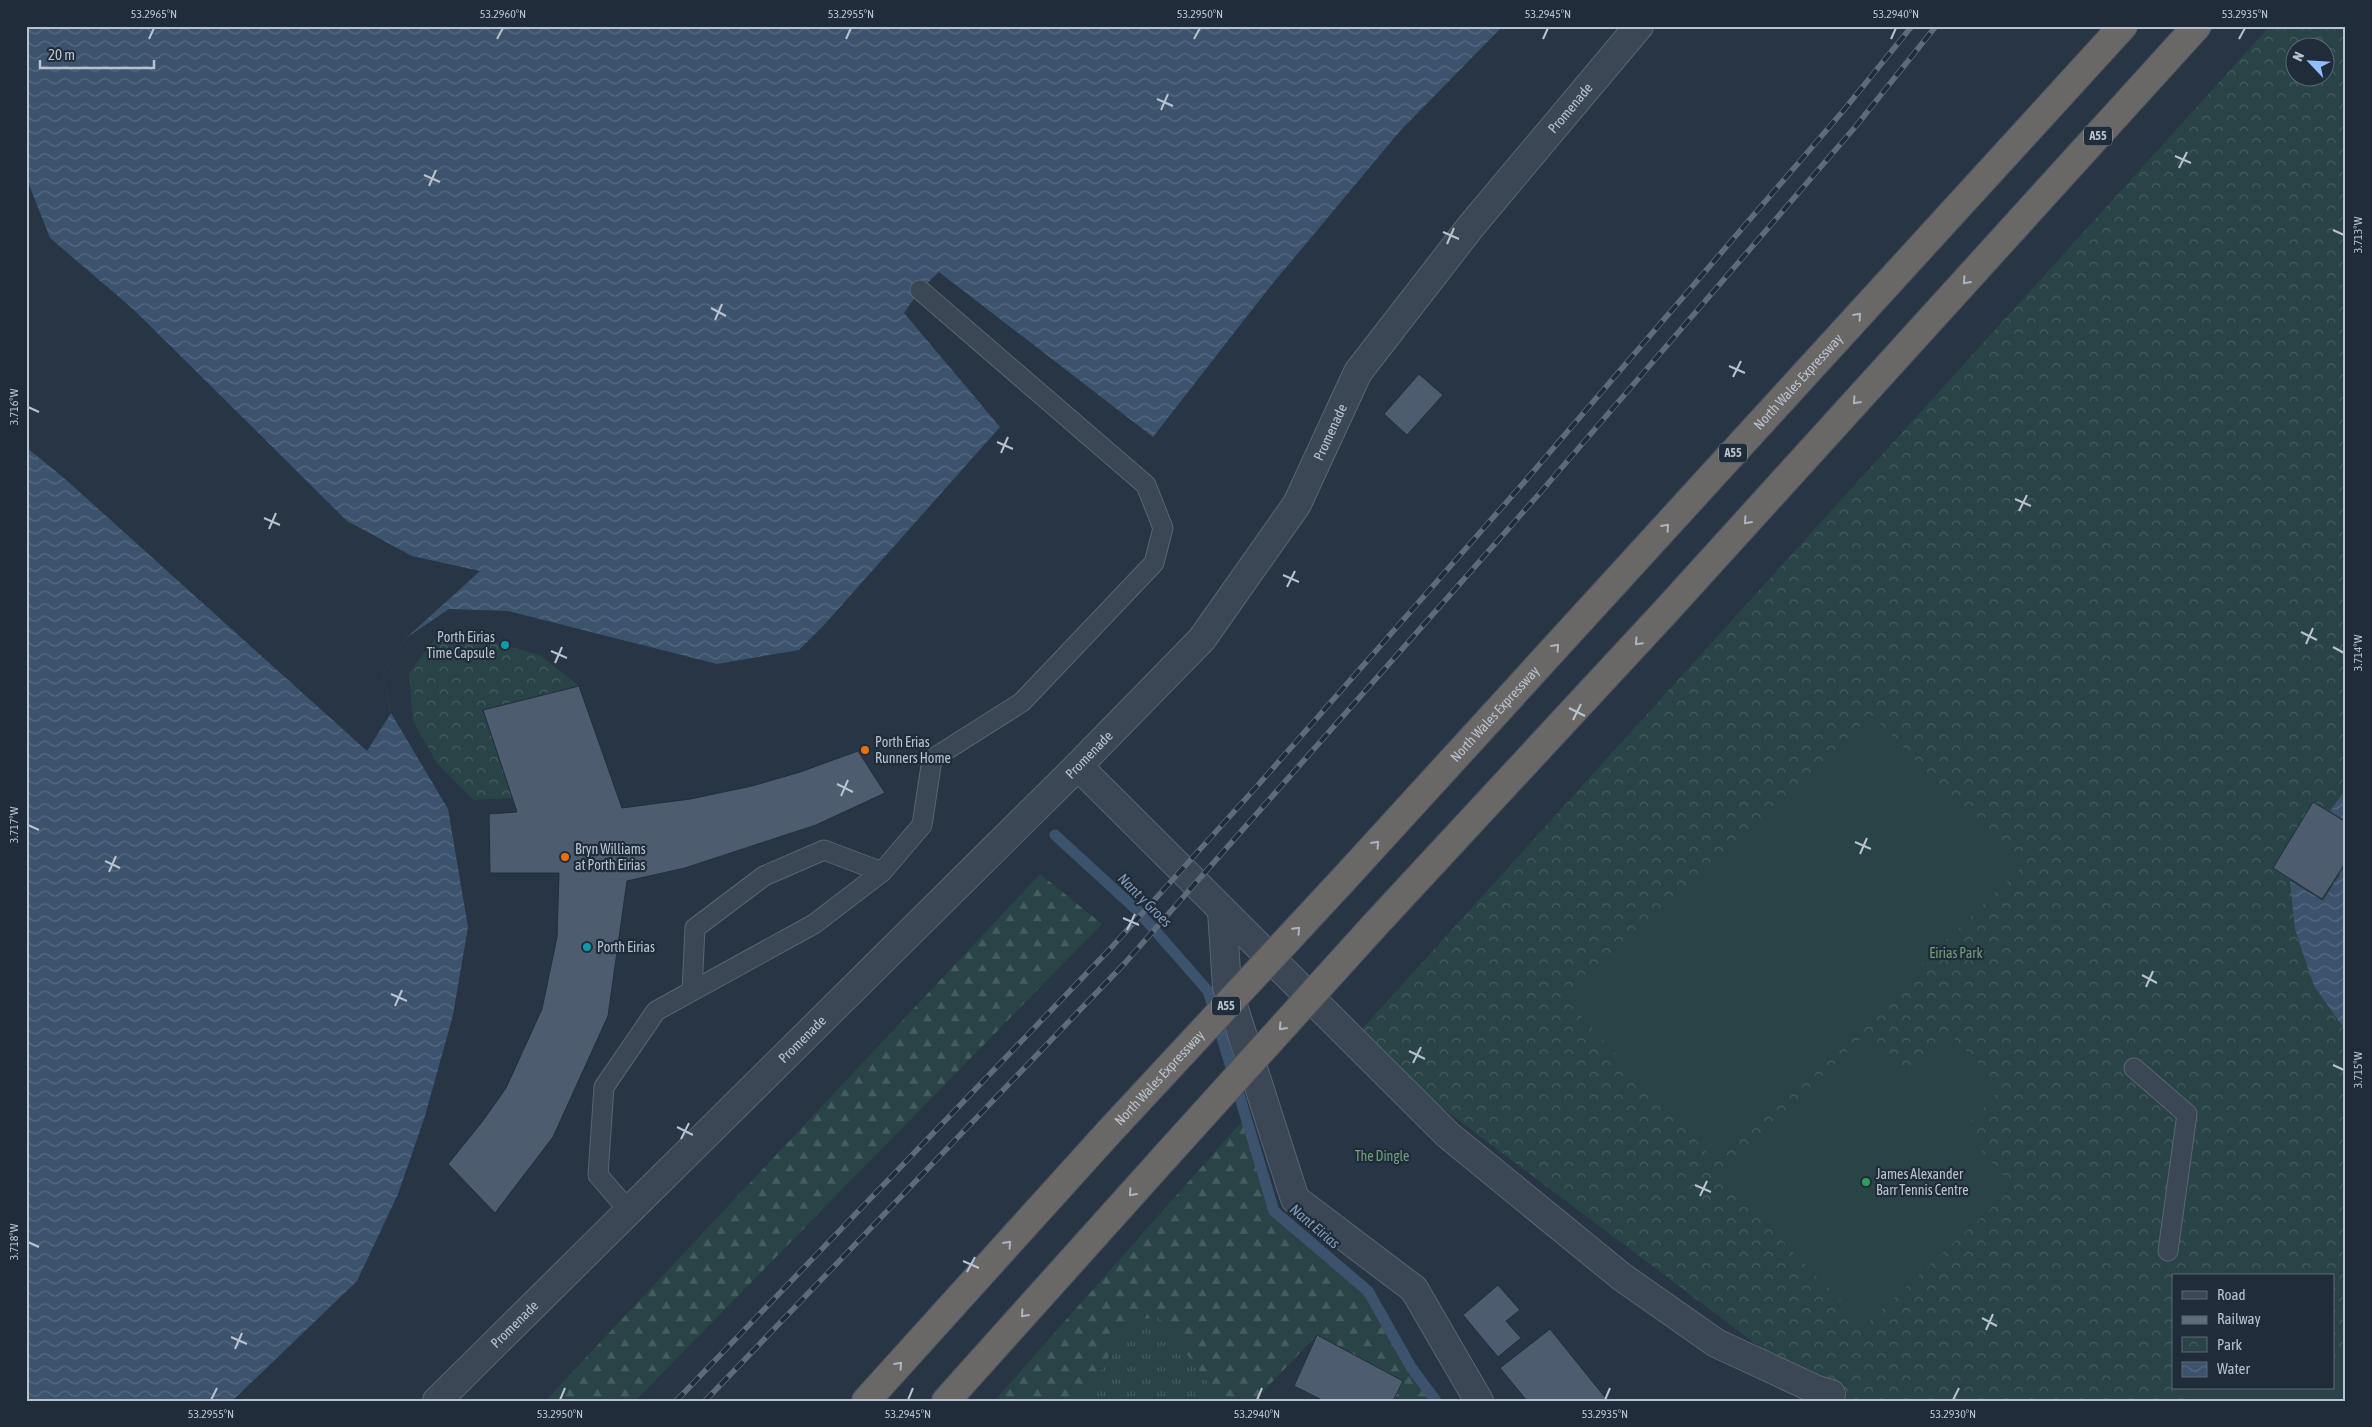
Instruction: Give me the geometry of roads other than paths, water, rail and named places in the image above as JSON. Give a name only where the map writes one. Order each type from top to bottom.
[{"type":"highway","name":"North Wales Expressway","points":[[866,1401],[1109,1132],[1343,880],[2104,48],[2121,26]]},
{"type":"highway","name":"A55","points":[[946,1401],[1374,926],[1660,618],[2197,26]]},
{"type":"highway","points":[[1998,245],[2217,26]]},
{"type":"street","name":"Promenade","points":[[438,1401],[1078,766],[1202,638],[1297,504],[1358,372],[1472,225],[1639,26]]},
{"type":"street","points":[[1078,766],[1448,1135],[1622,1277],[1716,1343],[1817,1390],[1831,1394]]},
{"type":"street","points":[[1222,911],[1227,987],[1295,1199],[1414,1289],[1480,1401]]},
{"type":"lane","points":[[629,1211],[598,1175],[604,1087],[656,1011],[814,924],[882,872],[922,825],[932,758],[1022,702],[1154,563],[1163,528],[1146,485],[920,290]]},
{"type":"lane","points":[[692,991],[695,928],[764,876],[824,850],[882,872]]},
{"type":"lane","points":[[2134,1068],[2187,1114],[2168,1251]]},
{"type":"water","points":[[26,26],[1503,26],[1400,131],[1269,288],[1153,437],[939,272],[920,290],[904,313],[1000,427],[825,624],[799,650],[717,664],[508,611],[449,609],[406,638],[383,673],[391,713],[448,809],[468,927],[453,1015],[425,1116],[398,1194],[357,1281],[232,1401],[26,1401]]},
{"type":"water","points":[[2346,789],[2346,821],[2330,811]]},
{"type":"water","points":[[2346,865],[2346,1031],[2314,986],[2295,929],[2290,881],[2323,901]]},
{"type":"waterway","name":"Nant Eirias","points":[[1055,835],[1138,911],[1208,991],[1274,1211],[1368,1291],[1411,1367],[1436,1401]]},
{"type":"railway","points":[[676,1401],[1110,949],[1259,784],[1526,480],[1843,111],[1912,26]]},
{"type":"railway","points":[[705,1401],[1125,963],[1539,494],[1856,126],[1936,26]]},
{"type":"place","name":"Porth Eirias Time Capsule","points":[[505,645]]},
{"type":"place","name":"Porth Erias Runners Home","points":[[865,750]]},
{"type":"place","name":"Bryn Williams at Porth Eirias","points":[[565,857]]},
{"type":"place","name":"Porth Eirias","points":[[587,947]]},
{"type":"place","name":"James Alexander Barr Tennis Centre","points":[[1866,1182]]},
{"type":"water label","name":"Nant y Groes","points":[[1145,900]]},
{"type":"park label","name":"Eirias Park","points":[[1956,953]]},
{"type":"park label","name":"The Dingle","points":[[1382,1156]]}]
